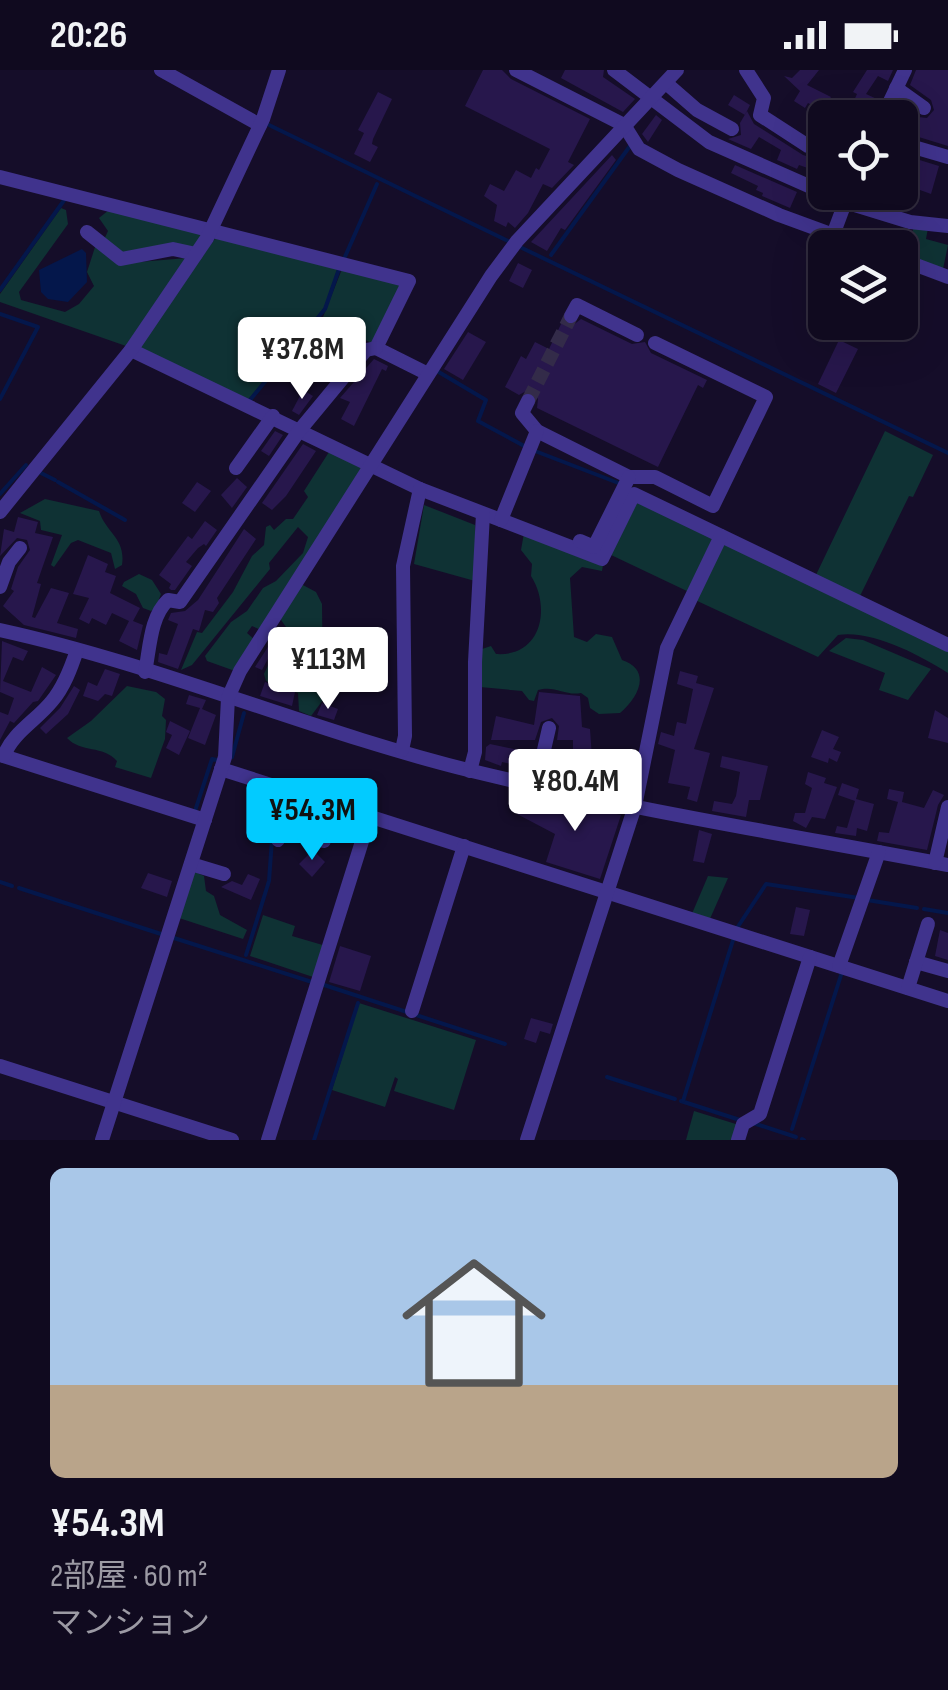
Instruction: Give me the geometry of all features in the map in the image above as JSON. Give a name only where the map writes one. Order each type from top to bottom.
[{"type":"street","points":[[161,70],[260,125]]},
{"type":"street","points":[[0,512],[131,350],[196,254],[260,125],[278,70]]},
{"type":"street","points":[[516,70],[624,125],[639,149],[678,170],[822,230]]},
{"type":"street","points":[[614,70],[709,142],[808,181]]},
{"type":"street","points":[[102,1140],[225,757],[228,698],[240,672],[517,241],[676,70]]},
{"type":"street","points":[[746,70],[764,98],[760,115],[808,146]]},
{"type":"street","points":[[890,100],[906,70]]},
{"type":"street","points":[[666,83],[698,110],[732,130]]},
{"type":"street","points":[[896,88],[924,108]]},
{"type":"street","points":[[918,148],[948,157]]},
{"type":"street","points":[[0,177],[410,281],[376,348]]},
{"type":"street","points":[[880,210],[910,222],[948,226]]},
{"type":"street","points":[[87,232],[122,260],[174,249],[196,254]]},
{"type":"street","points":[[918,265],[948,276]]},
{"type":"street","points":[[571,316],[576,306],[637,334]]},
{"type":"street","points":[[528,401],[522,413],[537,431],[629,477],[655,477],[712,506],[766,397],[655,343]]},
{"type":"street","points":[[144,672],[154,621],[163,602],[180,602],[299,431],[366,350],[376,348],[428,374]]},
{"type":"street","points":[[131,350],[420,489],[483,514],[503,516],[594,547],[629,477]]},
{"type":"street","points":[[236,468],[273,416]]},
{"type":"street","points":[[503,516],[537,431]]},
{"type":"street","points":[[402,750],[403,566],[420,489]]},
{"type":"street","points":[[503,516],[602,560],[634,494],[948,646]]},
{"type":"street","points":[[470,770],[474,752],[474,662],[483,514]]},
{"type":"street","points":[[527,1140],[635,806],[667,648],[721,536]]},
{"type":"street","points":[[0,586],[4,561],[20,548]]},
{"type":"street","points":[[0,630],[470,770],[635,806],[941,864],[948,807]]},
{"type":"street","points":[[77,650],[54,700],[8,745],[2,756],[205,820]]},
{"type":"street","points":[[536,785],[549,728]]},
{"type":"street","points":[[221,769],[948,1001]]},
{"type":"street","points":[[278,840],[294,792]]},
{"type":"street","points":[[286,816],[324,841]]},
{"type":"street","points":[[268,1140],[370,816]]},
{"type":"street","points":[[412,1010],[464,846]]},
{"type":"street","points":[[839,966],[879,852]]},
{"type":"street","points":[[191,864],[224,874]]},
{"type":"street","points":[[908,988],[928,924]]},
{"type":"street","points":[[738,1140],[743,1124],[760,1114],[810,957]]},
{"type":"street","points":[[916,962],[948,971]]},
{"type":"street","points":[[0,1066],[232,1140]]},
{"type":"green space","points":[[61,208],[66,210],[68,224],[19,292],[21,300],[65,312],[79,304],[94,286],[87,272],[96,244],[127,263],[187,258],[126,346],[0,302],[0,294]]},
{"type":"green space","points":[[109,210],[203,233],[193,250],[125,256],[103,242],[108,231],[99,218]]},
{"type":"green space","points":[[914,226],[928,228],[926,239],[948,245],[943,269],[918,260],[918,230],[913,230]]},
{"type":"green space","points":[[216,237],[338,268],[324,308],[247,401],[138,348]]},
{"type":"green space","points":[[342,269],[401,284],[373,344],[323,317]]},
{"type":"green space","points":[[885,431],[933,455],[859,598],[815,577]]},
{"type":"green space","points":[[329,452],[364,465],[261,630],[252,626],[247,633],[255,640],[235,671],[207,661],[205,656],[263,588],[276,581],[303,553],[308,537],[298,527],[269,563],[270,569],[192,665],[181,670],[197,632],[202,633],[233,592],[252,556],[264,545],[266,527],[270,525],[274,530],[286,519],[293,519],[308,497],[304,491]]},
{"type":"green space","points":[[45,499],[99,511],[121,548],[122,565],[115,569],[111,553],[78,540],[71,543],[54,567],[51,565],[62,535],[41,530],[40,521],[20,513]]},
{"type":"green space","points":[[634,501],[715,537],[689,592],[609,554]]},
{"type":"green space","points":[[424,505],[475,525],[475,581],[414,564]]},
{"type":"green space","points":[[524,533],[603,565],[602,571],[582,567],[570,578],[574,637],[587,642],[596,634],[612,637],[622,660],[637,670],[637,692],[620,713],[599,714],[581,693],[538,690],[534,701],[522,691],[480,687],[482,649],[491,646],[496,654],[512,653],[533,639],[538,628],[540,602],[531,576],[532,564],[521,550]]},
{"type":"green space","points":[[723,542],[948,650],[948,673],[895,645],[852,634],[838,635],[818,657],[693,599]]},
{"type":"green space","points":[[139,574],[152,580],[161,594],[151,611],[143,608],[136,594],[122,586]]},
{"type":"green space","points":[[301,584],[316,592],[322,604],[323,700],[311,716],[299,711],[298,693],[266,681],[264,674],[286,627],[279,617]]},
{"type":"green space","points":[[846,638],[863,640],[931,669],[908,700],[879,690],[885,673],[829,651]]},
{"type":"green space","points":[[127,686],[156,692],[165,699],[165,739],[151,778],[115,767],[117,761],[111,756],[67,738]]},
{"type":"green space","points":[[193,871],[204,876],[206,891],[214,896],[220,915],[247,930],[243,939],[179,918]]},
{"type":"green space","points":[[708,876],[728,878],[709,921],[691,916]]},
{"type":"green space","points":[[263,915],[295,926],[292,936],[326,946],[316,978],[250,956]]},
{"type":"green space","points":[[359,1003],[476,1040],[454,1110],[394,1091],[398,1079],[395,1077],[385,1107],[332,1090]]},
{"type":"green space","points":[[694,1111],[739,1125],[734,1140],[686,1140]]},
{"type":"shaded area","points":[[82,249],[86,253],[87,282],[68,302],[48,299],[41,292],[39,270]]},
{"type":"building","points":[[483,70],[502,70],[511,79],[590,119],[568,162],[574,165],[552,188],[543,184],[515,228],[508,222],[506,227],[494,221],[497,205],[484,196],[490,184],[504,191],[516,170],[531,178],[550,149],[465,106]]},
{"type":"building","points":[[565,70],[604,70],[603,77],[635,99],[623,112],[561,78]]},
{"type":"building","points":[[800,70],[819,70],[807,85],[831,97],[808,100],[805,108],[794,101],[800,91],[784,76],[792,78]]},
{"type":"building","points":[[867,70],[893,70],[888,81],[878,76],[866,94],[879,100],[854,100],[857,94],[853,92]]},
{"type":"building","points":[[916,70],[948,70],[948,146],[918,137],[918,117],[927,118],[934,110],[931,100],[910,85]]},
{"type":"building","points":[[378,92],[392,99],[373,139],[372,144],[378,147],[370,162],[354,154],[364,133],[358,130]]},
{"type":"building","points":[[734,95],[750,105],[745,115],[728,105]]},
{"type":"building","points":[[747,111],[754,124],[808,157],[808,168],[799,165],[797,169],[777,160],[781,150],[759,137],[751,149],[728,139],[741,135],[740,123]]},
{"type":"building","points":[[656,115],[662,120],[648,142],[642,134]]},
{"type":"building","points":[[612,155],[616,160],[547,251],[531,242]]},
{"type":"building","points":[[918,160],[939,166],[931,194],[920,190],[918,198]]},
{"type":"building","points":[[735,165],[797,192],[790,208],[762,196],[756,190],[758,186],[731,173]]},
{"type":"building","points":[[518,263],[532,270],[523,288],[509,281]]},
{"type":"building","points":[[581,319],[632,344],[645,342],[651,353],[707,380],[703,388],[698,385],[658,467],[537,408],[534,392],[519,395],[505,387],[521,356],[526,359],[535,342],[549,349],[562,322],[572,326]]},
{"type":"building","points":[[468,332],[486,342],[463,380],[444,369]]},
{"type":"building","points":[[839,340],[858,349],[836,393],[818,384]]},
{"type":"building","points":[[374,359],[388,366],[386,371],[382,369],[354,426],[341,419],[350,402],[340,398]]},
{"type":"building","points":[[303,390],[313,396],[299,415],[292,411]]},
{"type":"building","points":[[275,431],[283,435],[269,456],[261,451]]},
{"type":"building","points":[[303,444],[316,451],[272,510],[262,503]]},
{"type":"building","points":[[237,478],[247,487],[232,508],[221,495]]},
{"type":"building","points":[[197,482],[211,491],[195,512],[182,503]]},
{"type":"building","points":[[18,517],[38,522],[35,533],[53,537],[37,583],[41,584],[32,617],[35,618],[51,588],[69,593],[57,623],[78,629],[76,638],[24,625],[3,606],[14,591],[11,589],[18,567],[30,550],[27,540],[17,538],[0,556],[4,529],[14,532]]},
{"type":"building","points":[[205,521],[217,530],[206,546],[198,548],[186,562],[192,566],[175,590],[171,590],[171,584],[159,575],[188,536],[192,539]]},
{"type":"building","points":[[244,529],[256,539],[217,598],[219,603],[213,612],[205,610],[199,631],[193,629],[178,669],[158,662],[159,653],[167,655],[178,624],[168,620],[171,613],[185,611],[198,600]]},
{"type":"building","points":[[88,555],[108,564],[105,572],[116,576],[110,593],[140,608],[133,621],[143,625],[137,650],[119,641],[129,621],[112,613],[106,625],[92,618],[89,624],[79,619],[89,598],[73,594]]},
{"type":"building","points":[[275,636],[279,638],[262,670],[255,667]]},
{"type":"building","points":[[2,641],[28,651],[23,661],[13,657],[3,681],[31,692],[42,667],[56,675],[38,701],[14,723],[10,721],[0,740],[0,712],[8,715],[14,698],[0,692]]},
{"type":"building","points":[[105,669],[120,674],[112,696],[105,694],[98,701],[83,696],[88,682],[97,686]]},
{"type":"building","points":[[680,671],[698,676],[696,683],[714,688],[694,749],[710,753],[697,802],[687,799],[690,787],[668,783],[675,750],[658,744],[661,732],[674,736],[677,722],[686,724],[693,689],[677,684]]},
{"type":"building","points":[[265,682],[295,692],[292,706],[260,696]]},
{"type":"building","points":[[74,686],[80,690],[68,714],[46,734],[40,728]]},
{"type":"building","points":[[539,692],[580,696],[582,727],[590,729],[593,772],[575,772],[571,782],[558,780],[560,771],[550,769],[553,757],[573,761],[573,740],[557,740],[559,726],[552,718],[541,722],[535,740],[491,740],[496,716],[534,725]]},
{"type":"building","points":[[189,695],[206,700],[202,709],[216,715],[205,745],[188,738],[200,708],[186,704]]},
{"type":"building","points":[[322,703],[338,709],[334,720],[317,715]]},
{"type":"building","points":[[935,710],[948,718],[948,743],[928,738]]},
{"type":"building","points":[[170,721],[190,731],[179,755],[166,748],[172,735],[166,732]]},
{"type":"building","points":[[822,730],[839,737],[833,749],[841,752],[837,762],[811,757]]},
{"type":"building","points":[[490,744],[532,753],[528,773],[519,771],[520,766],[502,762],[501,766],[485,760]]},
{"type":"building","points":[[722,756],[768,766],[760,800],[749,800],[746,817],[712,811],[714,801],[732,804],[736,796],[740,772],[720,767]]},
{"type":"building","points":[[624,760],[633,762],[627,794],[615,792],[617,781],[598,779],[600,769],[621,771]]},
{"type":"building","points":[[808,772],[837,787],[825,819],[812,817],[806,828],[793,821],[795,813],[805,813],[812,788],[805,784]]},
{"type":"building","points":[[842,783],[859,789],[856,799],[874,804],[867,831],[857,828],[856,836],[835,833],[837,826],[847,828],[855,801],[838,795]]},
{"type":"building","points":[[889,789],[904,792],[902,802],[924,808],[933,790],[944,795],[927,850],[877,841],[879,832],[889,833],[898,802],[887,799]]},
{"type":"building","points":[[525,799],[545,804],[546,799],[621,815],[600,879],[546,862],[555,834],[517,814]]},
{"type":"building","points":[[699,830],[712,834],[704,863],[693,861]]},
{"type":"building","points":[[313,850],[325,862],[312,877],[299,864]]},
{"type":"building","points":[[148,873],[172,881],[167,897],[141,888]]},
{"type":"building","points":[[248,874],[260,879],[251,900],[221,887],[232,881],[242,885]]},
{"type":"building","points":[[796,907],[810,910],[804,936],[790,934]]},
{"type":"building","points":[[940,930],[948,933],[948,960],[935,956]]},
{"type":"building","points":[[340,946],[371,956],[360,991],[329,982]]},
{"type":"building","points":[[531,1018],[553,1024],[550,1034],[540,1031],[536,1043],[524,1039]]},
{"type":"waterway","points":[[267,124],[510,242]]},
{"type":"waterway","points":[[551,255],[630,146]]},
{"type":"waterway","points":[[344,259],[377,184]]},
{"type":"waterway","points":[[0,290],[65,199]]},
{"type":"waterway","points":[[520,247],[948,453]]},
{"type":"waterway","points":[[250,400],[325,309],[339,269]]},
{"type":"waterway","points":[[0,314],[38,327],[0,399]]},
{"type":"waterway","points":[[437,371],[486,400],[478,421],[526,447]]},
{"type":"waterway","points":[[535,451],[621,484]]},
{"type":"waterway","points":[[0,494],[26,465]]},
{"type":"waterway","points":[[39,472],[55,480]]},
{"type":"waterway","points":[[58,482],[125,520]]},
{"type":"waterway","points":[[232,757],[244,713]]},
{"type":"waterway","points":[[195,811],[212,759],[217,760]]},
{"type":"waterway","points":[[246,955],[269,881],[272,839]]},
{"type":"waterway","points":[[0,882],[12,886]]},
{"type":"waterway","points":[[737,928],[766,884],[859,898]]},
{"type":"waterway","points":[[19,888],[161,934]]},
{"type":"waterway","points":[[867,900],[917,908]]},
{"type":"waterway","points":[[924,909],[948,913]]},
{"type":"waterway","points":[[683,1101],[734,937]]},
{"type":"waterway","points":[[174,938],[312,982]]},
{"type":"waterway","points":[[792,1129],[842,972]]},
{"type":"waterway","points":[[321,984],[505,1044]]},
{"type":"waterway","points":[[314,1140],[358,1003]]},
{"type":"waterway","points":[[607,1077],[675,1099]]},
{"type":"waterway","points":[[681,1101],[743,1121]]},
{"type":"waterway","points":[[753,1123],[796,1137]]},
{"type":"tunnel","points":[[528,401],[571,316]]}]
